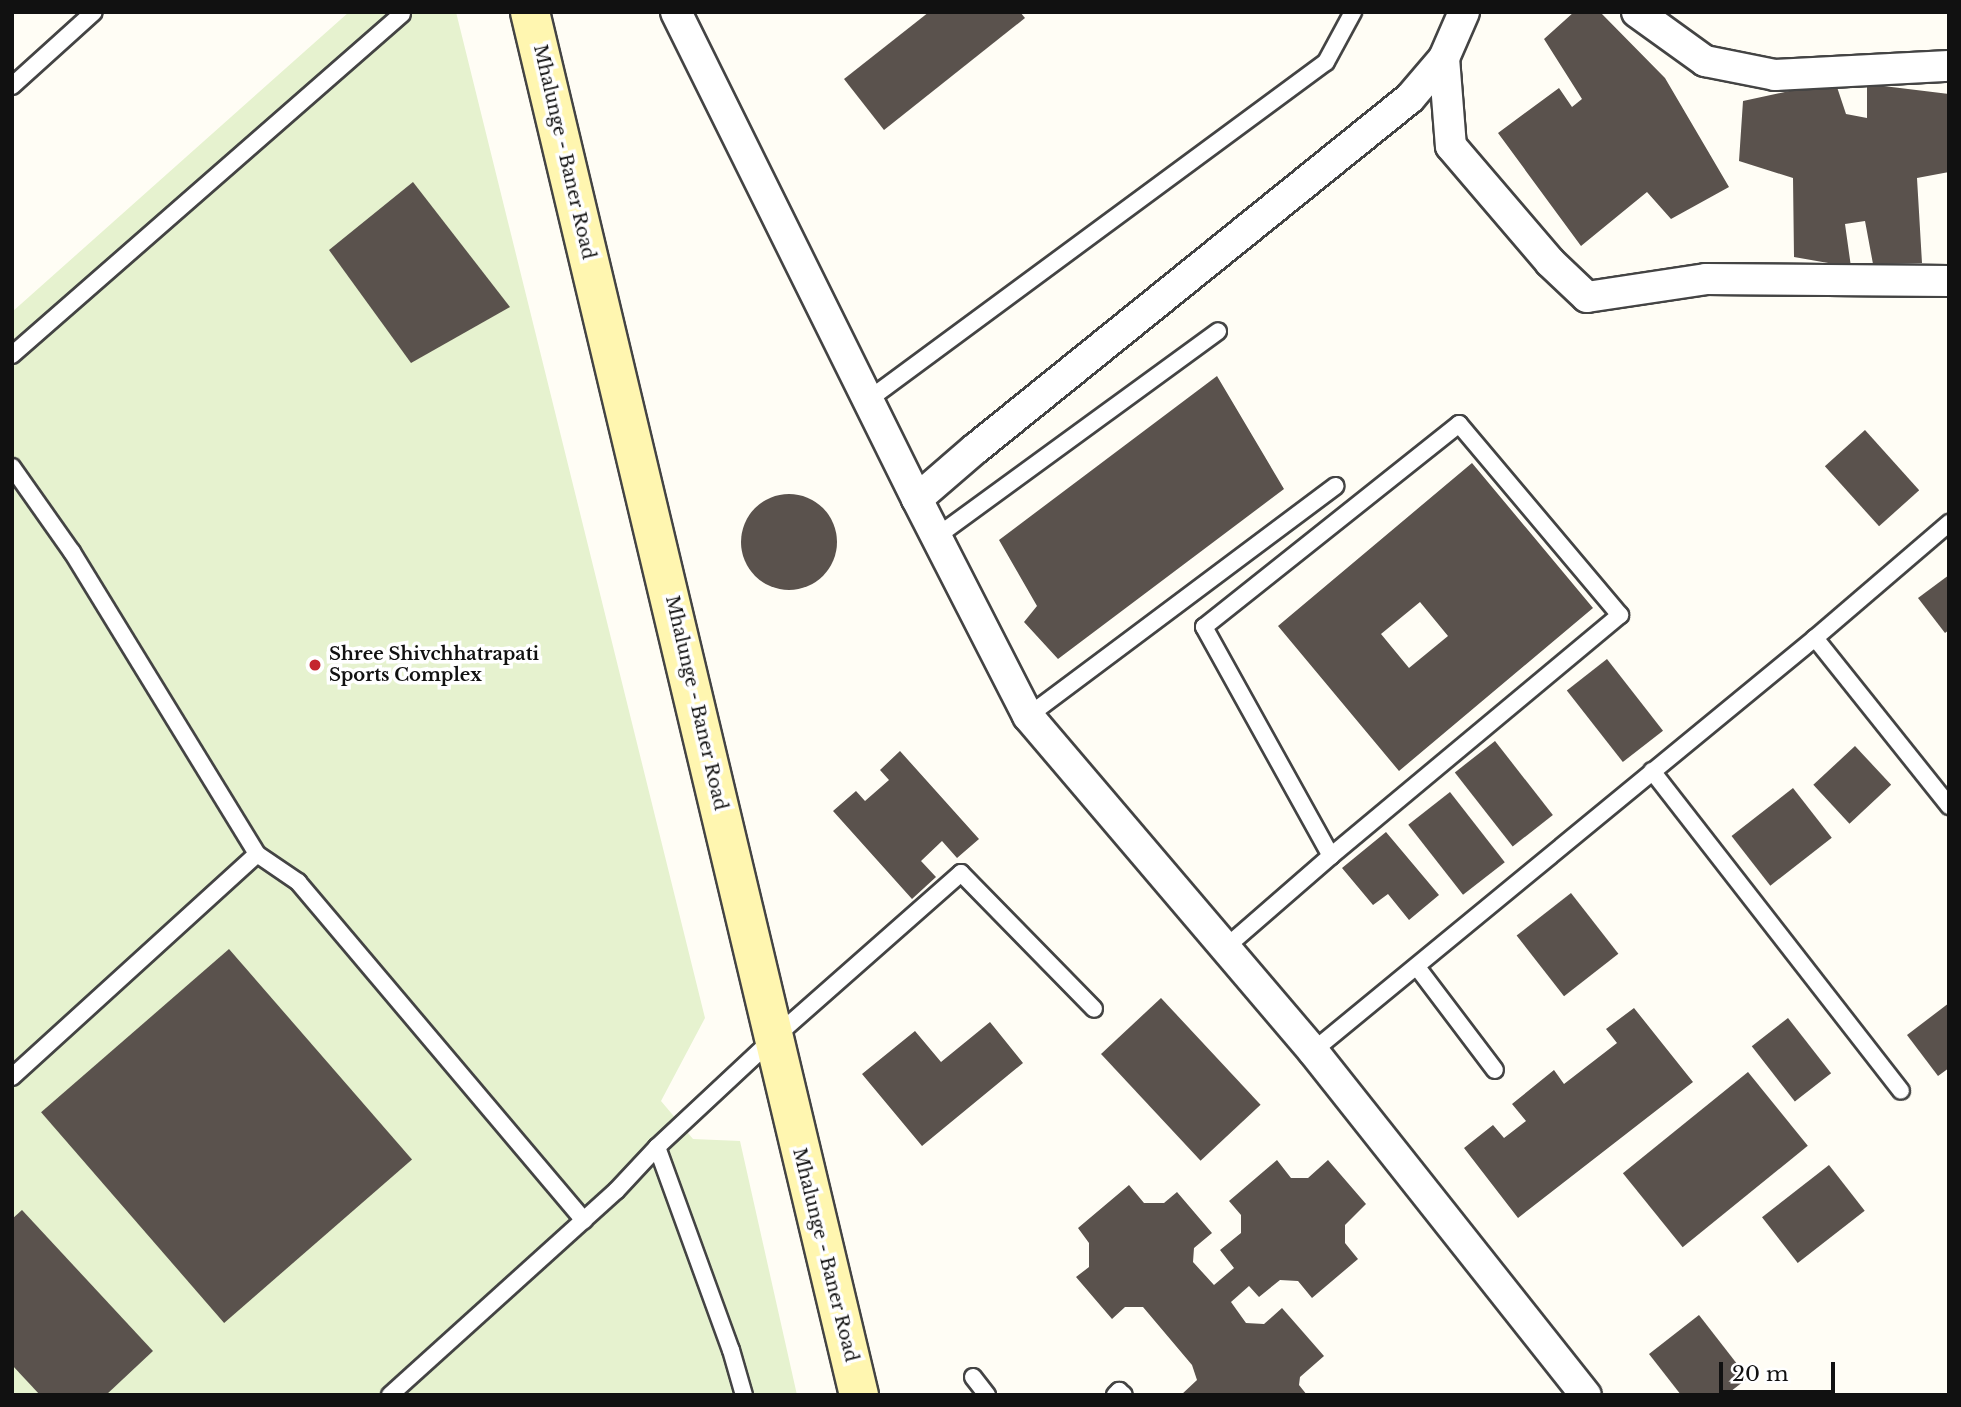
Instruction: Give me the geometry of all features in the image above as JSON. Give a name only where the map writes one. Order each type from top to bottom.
[{"type":"main road","name":"Mhalunge - Baner Road","points":[[530,12],[859,1395]]},
{"type":"street","points":[[676,12],[917,499],[1028,716],[1312,1051],[1586,1395]]},
{"type":"street","points":[[917,499],[975,449],[1410,98],[1444,58],[1464,12]]},
{"type":"street","points":[[1637,12],[1705,61],[1775,75],[1949,66]]},
{"type":"street","points":[[1444,58],[1451,146],[1550,262],[1587,297],[1706,279],[1949,281]]},
{"type":"lane","points":[[12,86],[94,12]]},
{"type":"lane","points":[[868,400],[1326,62],[1353,12]]},
{"type":"lane","points":[[12,355],[402,14]]},
{"type":"lane","points":[[936,537],[1218,331]]},
{"type":"lane","points":[[1225,948],[1620,615],[1459,424],[1204,627],[1331,856]]},
{"type":"lane","points":[[12,467],[72,552],[257,854],[298,882],[584,1220]]},
{"type":"lane","points":[[1028,716],[1336,486]]},
{"type":"lane","points":[[1312,1051],[1815,638],[1949,523]]},
{"type":"lane","points":[[1815,638],[1949,806]]},
{"type":"lane","points":[[1652,771],[1901,1091]]},
{"type":"lane","points":[[12,1077],[257,854]]},
{"type":"lane","points":[[390,1395],[616,1191],[657,1147],[775,1037],[961,873],[1094,1009]]},
{"type":"lane","points":[[1417,967],[1494,1070]]},
{"type":"lane","points":[[657,1147],[731,1350],[744,1395]]},
{"type":"lane","points":[[973,1377],[987,1395]]},
{"type":"lane","points":[[1115,1395],[1119,1391],[1124,1395]]},
{"type":"green space","name":"Shree Shivchhatrapati Sports Complex","points":[[349,12],[456,12],[705,1018],[661,1101],[693,1139],[740,1141],[797,1395],[12,1395],[12,312]]},
{"type":"building","points":[[929,12],[1020,12],[1025,18],[884,130],[844,79]]},
{"type":"building","points":[[1574,12],[1600,12],[1665,78],[1729,187],[1671,219],[1647,192],[1581,246],[1498,133],[1559,88],[1572,107],[1582,99],[1544,39]]},
{"type":"building","points":[[1835,81],[1846,114],[1867,118],[1867,84],[1949,94],[1949,172],[1917,178],[1922,263],[1873,264],[1865,221],[1845,224],[1851,267],[1794,257],[1793,178],[1739,161],[1743,101]]},
{"type":"building","points":[[413,182],[510,307],[411,363],[329,250]]},
{"type":"building","points":[[1217,376],[1284,489],[1058,659],[1024,622],[1037,606],[999,540]]},
{"type":"building","points":[[1865,430],[1919,490],[1879,526],[1825,466]]},
{"type":"building","points":[[1472,463],[1593,608],[1399,771],[1278,626]],"holes":[[[1420,602],[1448,636],[1409,668],[1381,634]]]},
{"type":"building","points":[[789,494],[807,498],[823,508],[833,524],[837,542],[833,560],[823,576],[807,586],[789,590],[771,586],[755,576],[745,560],[741,542],[745,524],[755,508],[771,498]]},
{"type":"building","points":[[1949,575],[1949,630],[1945,633],[1918,598]]},
{"type":"building","points":[[1607,659],[1663,731],[1623,762],[1567,690]]},
{"type":"building","points":[[1495,741],[1553,815],[1513,846],[1455,772]]},
{"type":"building","points":[[1855,746],[1891,785],[1849,824],[1813,785]]},
{"type":"building","points":[[900,751],[979,839],[957,858],[942,841],[921,861],[936,877],[912,899],[833,811],[856,791],[865,801],[889,780],[880,770]]},
{"type":"building","points":[[1793,788],[1832,838],[1770,886],[1732,836]]},
{"type":"building","points":[[1450,792],[1505,862],[1463,895],[1408,825]]},
{"type":"building","points":[[1386,832],[1439,895],[1409,920],[1388,894],[1373,905],[1342,868]]},
{"type":"building","points":[[1571,893],[1618,954],[1564,996],[1517,935]]},
{"type":"building","points":[[229,949],[412,1160],[224,1323],[41,1112]]},
{"type":"building","points":[[1161,998],[1261,1105],[1201,1161],[1101,1054]]},
{"type":"building","points":[[1949,1003],[1949,1068],[1938,1076],[1907,1035]]},
{"type":"building","points":[[1634,1008],[1693,1082],[1518,1218],[1464,1148],[1493,1125],[1504,1138],[1526,1121],[1512,1104],[1554,1070],[1564,1084],[1617,1043],[1606,1029]]},
{"type":"building","points":[[1788,1018],[1831,1073],[1795,1101],[1752,1046]]},
{"type":"building","points":[[990,1022],[1023,1063],[922,1146],[862,1074],[915,1031],[941,1062]]},
{"type":"building","points":[[1748,1072],[1808,1146],[1683,1247],[1623,1173]]},
{"type":"building","points":[[1277,1160],[1291,1178],[1308,1178],[1328,1160],[1366,1204],[1345,1225],[1345,1243],[1358,1259],[1312,1298],[1298,1281],[1280,1280],[1259,1297],[1249,1286],[1231,1302],[1246,1323],[1264,1324],[1282,1308],[1324,1356],[1300,1377],[1299,1385],[1307,1395],[1181,1395],[1197,1380],[1192,1365],[1143,1307],[1125,1307],[1112,1319],[1076,1277],[1089,1267],[1089,1243],[1078,1228],[1129,1185],[1144,1203],[1164,1203],[1177,1192],[1212,1233],[1194,1248],[1193,1262],[1214,1285],[1234,1268],[1220,1250],[1241,1233],[1241,1215],[1229,1201]]},
{"type":"building","points":[[1829,1165],[1865,1211],[1798,1263],[1762,1217]]},
{"type":"building","points":[[22,1210],[153,1351],[106,1395],[40,1395],[12,1365],[12,1219]]},
{"type":"building","points":[[1699,1315],[1748,1378],[1726,1395],[1681,1395],[1649,1354]]},
{"type":"place","name":"Shree Shivchhatrapati Sports Complex","points":[[315,665]]}]
